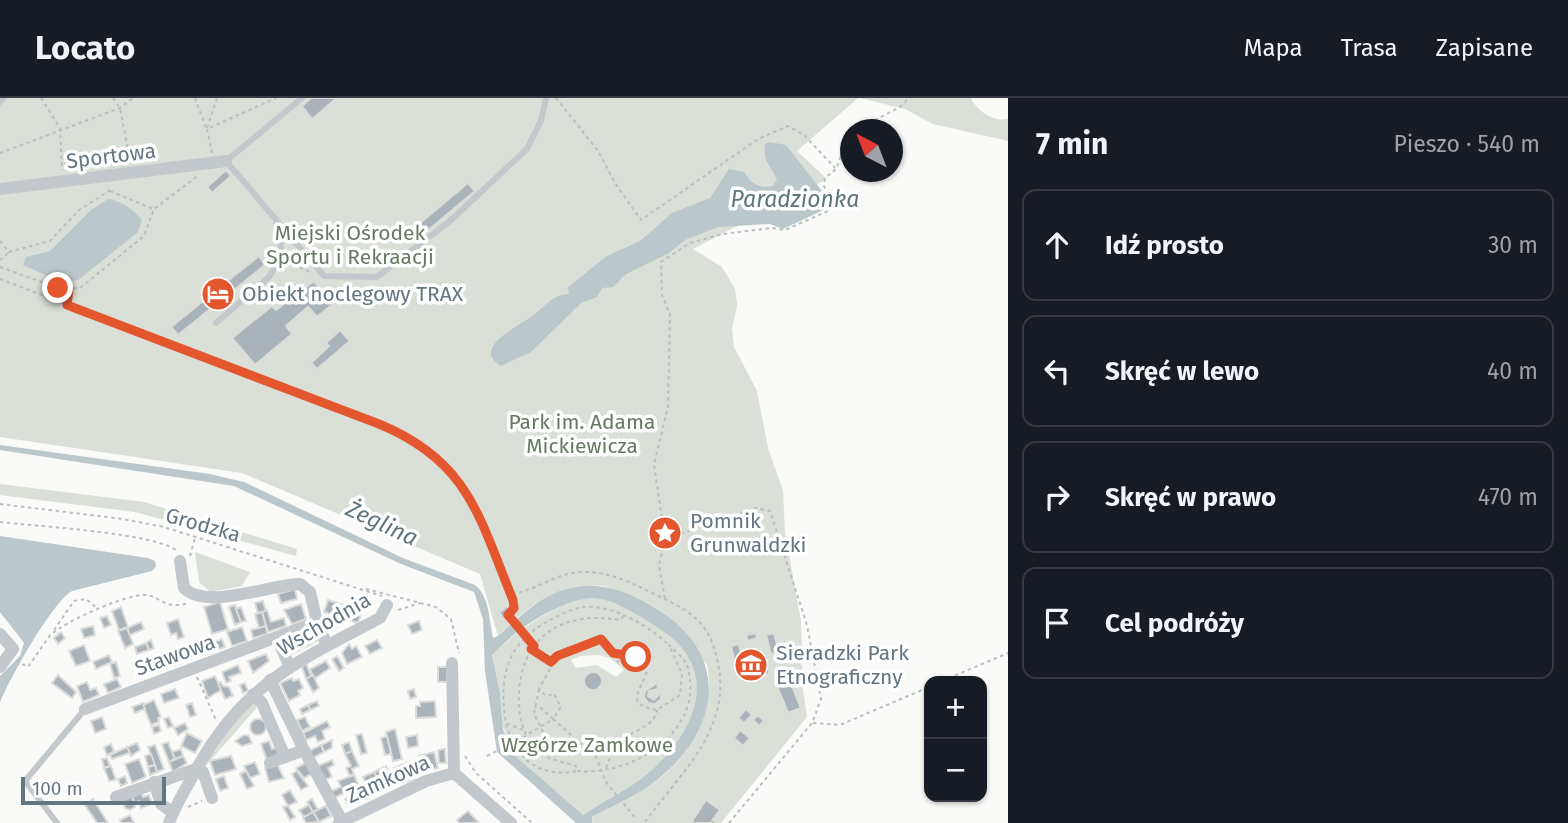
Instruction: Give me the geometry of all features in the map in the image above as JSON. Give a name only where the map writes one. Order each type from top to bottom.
[{"type":"street","name":"Sportowa","points":[[0,189],[220,162]]},
{"type":"street","points":[[180,561],[184,589],[191,593],[218,598],[300,584],[310,592],[317,622],[327,645]]},
{"type":"street","name":"Wschodnia","points":[[174,815],[196,769],[222,725],[289,665],[385,610]]},
{"type":"street","name":"Stawowa","points":[[85,709],[317,622]]},
{"type":"street","points":[[0,634],[13,649],[0,667]]},
{"type":"street","points":[[277,638],[289,665]]},
{"type":"street","points":[[456,662],[454,773],[511,823]]},
{"type":"street","points":[[270,680],[340,822]]},
{"type":"street","points":[[254,694],[262,703],[285,757]]},
{"type":"street","points":[[270,763],[304,750]]},
{"type":"street","points":[[116,797],[196,769],[203,772],[212,798]]},
{"type":"street","name":"Zamkowa","points":[[340,822],[426,781],[454,773]]},
{"type":"street","points":[[154,782],[161,804],[174,815]]},
{"type":"lane","points":[[302,98],[220,162],[324,276],[377,277],[450,221],[527,149],[536,135],[546,98]]},
{"type":"lane","points":[[216,323],[269,277],[279,259],[283,244],[275,220]]},
{"type":"lane","points":[[57,823],[25,780],[85,709]]},
{"type":"path","points":[[41,98],[60,128],[62,181]]},
{"type":"path","points":[[113,98],[120,108],[133,173]]},
{"type":"path","points":[[0,153],[60,128],[120,108],[133,98]]},
{"type":"path","points":[[0,267],[69,289],[80,288],[144,236],[154,209],[220,162],[195,98]]},
{"type":"path","points":[[207,129],[217,98]]},
{"type":"path","points":[[207,129],[276,98]]},
{"type":"path","points":[[556,98],[598,151],[615,183],[641,220],[758,139],[788,125],[804,135],[835,169]]},
{"type":"path","points":[[879,119],[909,98]]},
{"type":"path","points":[[666,600],[659,565],[665,539],[654,465],[668,406],[670,314],[662,295],[662,262],[690,243],[723,234],[772,228],[785,230],[828,211],[831,199],[824,186],[825,178],[835,169],[840,157]]},
{"type":"path","points":[[107,176],[109,191]]},
{"type":"path","points":[[109,191],[154,209]]},
{"type":"path","points":[[0,260],[9,252],[50,241],[79,209],[109,191]]},
{"type":"path","points":[[0,241],[9,252]]},
{"type":"path","points":[[279,259],[324,276]]},
{"type":"path","points":[[0,279],[401,433],[426,447],[460,483],[474,503],[511,595],[514,608],[508,613],[510,618],[533,648]]},
{"type":"path","points":[[67,305],[69,289]]},
{"type":"path","name":"Grodzka","points":[[0,504],[123,519],[195,537],[380,595],[385,610]]},
{"type":"path","points":[[665,539],[756,508],[770,510],[803,615],[821,699],[812,723],[729,823]]},
{"type":"path","points":[[0,522],[158,542],[174,547],[180,561]]},
{"type":"path","points":[[192,548],[195,537]]},
{"type":"path","points":[[511,595],[562,574],[597,572],[616,577],[685,609],[710,633],[721,683],[720,704],[715,720],[690,768],[645,821]]},
{"type":"path","points":[[361,588],[436,607],[451,619],[456,662]]},
{"type":"path","points":[[51,634],[69,622],[142,595],[165,606],[190,603]]},
{"type":"path","points":[[16,661],[28,667],[32,663],[74,601],[86,599],[99,610]]},
{"type":"path","points":[[385,610],[422,603]]},
{"type":"path","points":[[582,607],[594,607],[624,616],[653,631],[688,666],[691,696],[684,719],[672,736],[653,749],[605,769],[558,775],[540,770],[517,749],[506,723],[504,683],[507,664],[514,648],[522,639],[548,621],[582,607]]},
{"type":"path","points":[[578,771],[576,766],[543,755],[524,729],[518,688],[521,668],[542,636],[567,622],[589,617],[619,620],[624,616]]},
{"type":"path","points":[[522,639],[551,662]]},
{"type":"path","points":[[543,755],[549,743],[541,729],[535,707],[539,689],[551,662],[557,656],[578,650],[595,639],[601,639],[613,653],[636,657],[648,671],[638,689],[637,701],[643,707],[657,710]]},
{"type":"path","points":[[605,769],[618,746],[638,729],[649,724],[657,710],[680,695],[682,674],[669,645]]},
{"type":"path","points":[[578,650],[579,656]]},
{"type":"path","points":[[954,676],[1008,653]]},
{"type":"path","points":[[617,663],[622,655]]},
{"type":"path","points":[[197,676],[213,717],[222,725]]},
{"type":"path","points":[[487,756],[529,736],[553,719],[561,707],[554,694],[546,696],[539,689]]},
{"type":"path","points":[[812,723],[840,725],[924,689]]},
{"type":"path","points":[[535,707],[541,708],[596,757],[606,782],[636,819]]},
{"type":"path","points":[[506,723],[524,729]]},
{"type":"path","points":[[462,748],[476,773],[532,823]]},
{"type":"path","points":[[174,815],[212,798]]},
{"type":"green space","name":"Park im. Adama Mickiewicza","points":[[0,98],[858,98],[797,151],[827,179],[693,249],[722,267],[735,289],[737,305],[732,329],[734,347],[757,391],[768,448],[783,491],[785,533],[801,621],[803,690],[807,717],[721,823],[593,823],[590,820],[609,806],[646,788],[674,765],[695,735],[707,700],[709,682],[707,664],[608,587],[576,587],[547,597],[522,614],[498,636],[480,574],[242,473],[0,437]]},
{"type":"green space","points":[[860,98],[971,98],[986,114],[997,119],[1008,119],[1008,141],[933,124],[905,109]]},
{"type":"green space","points":[[0,484],[144,502],[297,549],[296,556],[135,512],[0,495]]},
{"type":"green space","points":[[195,552],[250,572],[242,586],[211,592],[199,582]]},
{"type":"green space","name":"Wzgórze Zamkowe","points":[[589,598],[609,601],[661,630],[681,646],[692,664],[697,684],[696,703],[678,742],[646,775],[582,815],[514,755],[503,726],[492,654],[537,620]],"holes":[[[599,655],[610,658],[624,670],[616,677],[597,665],[576,668],[571,660],[580,656]],[[598,673],[602,680],[596,689],[588,688],[585,682],[587,674]]]},
{"type":"green space","points":[[314,628],[321,640],[292,655],[289,654],[283,641]]},
{"type":"green space","points":[[256,700],[259,705],[203,769],[233,723]]},
{"type":"water","name":"Paradzionka","points":[[769,142],[786,145],[829,200],[828,208],[783,229],[770,224],[719,227],[685,240],[669,253],[626,274],[613,287],[602,288],[597,297],[581,303],[531,352],[501,366],[493,359],[491,352],[500,338],[553,299],[569,294],[568,287],[607,256],[640,241],[672,213],[710,198],[729,169],[744,172],[760,186],[773,186],[777,179],[766,160],[764,145]]},
{"type":"water","points":[[108,199],[122,203],[139,216],[142,220],[138,232],[78,280],[61,282],[23,265],[26,257],[50,251],[90,211]]},
{"type":"water","points":[[0,445],[210,474],[244,482],[403,558],[475,585],[484,596],[493,638],[535,605],[561,591],[594,586],[627,594],[667,616],[688,635],[701,655],[708,676],[708,698],[703,720],[692,742],[677,762],[657,780],[592,817],[592,823],[576,823],[497,752],[485,671],[483,619],[474,592],[401,564],[234,486],[0,450]],"holes":[[[599,599],[617,604],[635,614],[680,646],[692,664],[697,683],[695,703],[688,722],[663,759],[639,780],[583,815],[514,755],[503,729],[500,693],[492,655],[524,627],[549,612],[575,601]]]},
{"type":"water","points":[[0,536],[148,558],[155,561],[156,566],[152,571],[72,591],[64,598],[32,642],[0,703],[0,676],[20,656],[24,643],[0,612]]},
{"type":"building","points":[[311,98],[337,98],[312,119],[302,106]]},
{"type":"building","points":[[226,170],[231,176],[212,193],[207,187]]},
{"type":"building","points":[[468,183],[475,191],[414,242],[407,234]]},
{"type":"building","name":"Obiekt noclegowy TRAX","points":[[259,256],[265,265],[178,335],[171,327],[209,296],[205,291],[216,283],[220,287]]},
{"type":"building","points":[[314,281],[333,304],[317,317],[308,307],[286,326],[292,334],[255,365],[232,338],[272,306],[276,310]]},
{"type":"building","points":[[340,330],[350,341],[317,369],[311,363],[329,346],[326,343]]},
{"type":"building","points":[[295,589],[297,599],[281,603],[278,594]]},
{"type":"building","points":[[328,600],[362,611],[358,623],[324,612]]},
{"type":"building","points":[[263,601],[266,611],[258,613],[255,603]]},
{"type":"building","points":[[220,602],[228,629],[212,634],[204,607]]},
{"type":"building","points":[[301,604],[306,619],[292,624],[284,610]]},
{"type":"building","points":[[235,605],[241,622],[235,625],[229,607]]},
{"type":"building","points":[[507,606],[514,614],[506,621],[499,613]]},
{"type":"building","points":[[121,607],[128,627],[119,630],[112,611]]},
{"type":"building","points":[[241,607],[246,621],[241,622],[236,609]]},
{"type":"building","points":[[267,610],[271,622],[284,618],[286,626],[268,632],[262,612]]},
{"type":"building","points":[[262,612],[266,626],[259,628],[255,614]]},
{"type":"building","points":[[107,616],[111,625],[104,628],[100,618]]},
{"type":"building","points":[[178,619],[184,637],[178,639],[176,633],[171,635],[167,623]]},
{"type":"building","points":[[419,621],[422,630],[412,634],[408,625]]},
{"type":"building","points":[[141,622],[144,629],[130,635],[127,628]]},
{"type":"building","points":[[93,626],[95,635],[84,638],[81,629]]},
{"type":"building","points":[[266,626],[267,634],[253,638],[251,630]]},
{"type":"building","points":[[242,627],[247,641],[232,646],[227,632]]},
{"type":"building","points":[[127,628],[133,644],[125,648],[118,631]]},
{"type":"building","points":[[61,632],[65,638],[58,644],[54,638]]},
{"type":"building","points":[[756,633],[757,638],[748,641],[746,635]]},
{"type":"building","points":[[774,633],[779,652],[771,654],[766,635]]},
{"type":"building","points":[[222,639],[225,647],[210,652],[207,644]]},
{"type":"building","points":[[151,640],[154,648],[149,650],[146,643]]},
{"type":"building","points":[[377,640],[382,648],[370,654],[365,646]]},
{"type":"building","points":[[146,643],[149,650],[137,654],[135,647]]},
{"type":"building","points":[[195,644],[197,650],[187,653],[185,647]]},
{"type":"building","points":[[349,644],[352,649],[356,646],[362,657],[347,664],[342,653]]},
{"type":"building","points":[[739,644],[743,662],[735,663],[731,646]]},
{"type":"building","points":[[84,645],[90,661],[76,666],[69,651]]},
{"type":"building","points":[[177,653],[180,664],[165,668],[162,658]]},
{"type":"building","points":[[266,654],[269,661],[253,673],[248,661]]},
{"type":"building","points":[[109,655],[112,662],[96,669],[93,662]]},
{"type":"building","points":[[337,656],[344,668],[339,671],[332,659]]},
{"type":"building","points":[[326,661],[330,668],[314,679],[310,669]]},
{"type":"building","points":[[116,662],[120,676],[114,678],[110,664]]},
{"type":"building","points":[[306,664],[312,677],[306,679],[302,667]]},
{"type":"building","points":[[238,665],[241,673],[229,677],[231,681],[226,683],[222,672]]},
{"type":"building","points":[[768,666],[769,674],[753,678],[751,670]]},
{"type":"building","points":[[438,667],[447,667],[447,682],[438,682]]},
{"type":"building","points":[[593,672],[599,675],[602,681],[599,687],[593,690],[587,687],[584,681],[587,675]]},
{"type":"building","points":[[58,675],[76,692],[72,698],[52,683]]},
{"type":"building","points":[[313,675],[319,688],[313,692],[306,679]]},
{"type":"building","points":[[215,676],[223,694],[221,690],[208,698],[202,681]]},
{"type":"building","points":[[788,676],[801,708],[788,713],[775,681]]},
{"type":"building","points":[[292,678],[293,681],[299,679],[303,688],[298,691],[300,695],[289,701],[280,683]]},
{"type":"building","points":[[117,679],[121,687],[108,693],[104,684]]},
{"type":"building","points":[[87,682],[90,690],[96,688],[99,695],[83,702],[77,686]]},
{"type":"building","points":[[221,682],[223,686],[229,687],[233,696],[225,699],[218,683]]},
{"type":"building","points":[[245,683],[248,691],[243,693],[240,685]]},
{"type":"building","points":[[657,683],[658,689],[649,691],[648,696],[654,700],[661,692],[661,699],[655,704],[648,703],[644,697],[645,691]]},
{"type":"building","points":[[175,689],[179,698],[164,703],[161,694]]},
{"type":"building","points":[[414,689],[416,697],[410,699],[408,691]]},
{"type":"building","points":[[154,700],[161,717],[158,718],[159,722],[151,725],[143,705]]},
{"type":"building","points":[[317,701],[319,706],[310,710],[308,705]]},
{"type":"building","points":[[435,701],[436,717],[416,718],[416,706],[420,706],[420,702]]},
{"type":"building","points":[[143,703],[145,709],[135,713],[132,707]]},
{"type":"building","points":[[192,703],[196,715],[190,717],[186,705]]},
{"type":"building","points":[[308,705],[310,710],[302,714],[300,709]]},
{"type":"building","points":[[746,709],[752,715],[744,723],[738,718]]},
{"type":"building","points":[[758,715],[764,721],[759,726],[753,720]]},
{"type":"building","points":[[102,717],[106,729],[95,733],[91,721]]},
{"type":"building","points":[[169,717],[173,726],[168,728],[164,719]]},
{"type":"building","points":[[305,717],[310,727],[302,731],[297,720]]},
{"type":"building","points":[[258,719],[264,721],[264,733],[258,735],[252,733],[250,727],[252,721]]},
{"type":"building","points":[[327,721],[330,727],[322,731],[325,739],[318,742],[315,736],[306,740],[303,733]]},
{"type":"building","points":[[185,723],[188,729],[178,735],[174,728]]},
{"type":"building","points":[[159,725],[161,731],[154,734],[152,727]]},
{"type":"building","points":[[395,729],[402,759],[393,761],[386,732]]},
{"type":"building","points":[[740,730],[750,738],[743,746],[734,738]]},
{"type":"building","points":[[187,733],[202,741],[195,753],[181,746]]},
{"type":"building","points":[[362,734],[367,753],[361,754],[356,735]]},
{"type":"building","points":[[244,735],[249,736],[252,743],[242,746],[235,741]]},
{"type":"building","points":[[417,735],[418,746],[408,748],[406,737]]},
{"type":"building","points":[[387,736],[391,754],[385,755],[381,738]]},
{"type":"building","points":[[332,740],[332,748],[324,752],[321,745]]},
{"type":"building","points":[[269,741],[272,749],[279,747],[281,755],[267,760],[261,744]]},
{"type":"building","points":[[168,742],[175,759],[169,762],[162,744]]},
{"type":"building","points":[[349,742],[352,751],[345,754],[342,745]]},
{"type":"building","points":[[137,743],[140,750],[131,756],[127,747]]},
{"type":"building","points":[[111,744],[114,751],[107,755],[104,747]]},
{"type":"building","points":[[155,745],[164,769],[157,772],[148,747]]},
{"type":"building","points":[[321,745],[324,752],[313,758],[309,751]]},
{"type":"building","points":[[127,747],[130,753],[112,759],[110,755]]},
{"type":"building","points":[[181,749],[183,756],[175,759],[172,752]]},
{"type":"building","points":[[445,749],[446,763],[439,763],[438,750]]},
{"type":"building","points":[[352,751],[359,766],[352,769],[354,774],[350,776],[346,768],[351,766],[345,754]]},
{"type":"building","points":[[434,752],[438,768],[422,771],[419,756]]},
{"type":"building","points":[[151,754],[155,765],[148,767],[145,756]]},
{"type":"building","points":[[183,756],[187,763],[173,772],[169,762]]},
{"type":"building","points":[[231,756],[236,769],[215,775],[210,761]]},
{"type":"building","points":[[107,758],[110,766],[104,768],[102,759]]},
{"type":"building","points":[[139,759],[146,777],[132,783],[125,764]]},
{"type":"building","points":[[332,760],[334,765],[328,768],[332,777],[324,780],[318,766]]},
{"type":"building","points":[[255,762],[260,774],[250,778],[244,766]]},
{"type":"building","points":[[408,762],[414,779],[401,784],[394,768]]},
{"type":"building","points":[[306,763],[312,774],[304,778],[296,768]]},
{"type":"building","points":[[277,764],[284,778],[269,782],[265,768]]},
{"type":"building","points":[[155,765],[157,772],[150,775],[148,767]]},
{"type":"building","points":[[111,766],[116,780],[109,781],[104,768]]},
{"type":"building","points":[[386,766],[392,780],[381,785],[374,772]]},
{"type":"building","points":[[246,771],[254,786],[247,789],[240,774]]},
{"type":"building","points":[[297,771],[308,786],[301,790],[292,774]]},
{"type":"building","points":[[374,772],[381,785],[369,790],[363,777]]},
{"type":"building","points":[[354,775],[359,786],[332,799],[329,792],[341,787],[338,781]]},
{"type":"building","points":[[125,776],[127,783],[121,786],[118,779]]},
{"type":"building","points":[[224,776],[228,788],[220,791],[216,779]]},
{"type":"building","points":[[360,786],[365,798],[349,806],[345,799],[356,794],[354,789]]},
{"type":"building","points":[[290,790],[297,802],[288,806],[282,795]]},
{"type":"building","points":[[141,792],[143,797],[149,795],[152,804],[141,808],[139,801],[134,803],[132,795]]},
{"type":"building","points":[[132,795],[135,807],[130,810],[125,808],[122,799]]},
{"type":"building","points":[[93,799],[108,823],[97,823],[85,805]]},
{"type":"building","points":[[312,799],[318,810],[313,812],[307,802]]},
{"type":"building","points":[[706,800],[720,810],[710,823],[691,823]]},
{"type":"building","points":[[309,805],[313,812],[304,817],[299,810]]},
{"type":"building","points":[[288,806],[295,817],[290,820],[283,807]]},
{"type":"building","points":[[326,806],[331,816],[319,822],[313,812]]},
{"type":"building","points":[[468,811],[479,823],[459,823],[457,820]]},
{"type":"building","points":[[313,812],[319,822],[306,823],[303,818]]},
{"type":"building","points":[[130,815],[134,823],[121,823],[120,820]]},
{"type":"place","name":"Obiekt noclegowy TRAX","points":[[218,294]]},
{"type":"place","name":"Pomnik Grunwaldzki","points":[[665,533]]},
{"type":"place","name":"Sieradzki Park Etnograficzny","points":[[751,665]]},
{"type":"route","points":[[58,288],[69,289],[67,305],[379,424],[426,447],[446,465],[474,503],[513,600],[514,608],[508,615],[534,646],[531,649],[551,662],[557,656],[578,650],[595,639],[601,639],[613,653],[636,657]]},
{"type":"park label","name":"Miejski Ośrodek Sportu i Rekraacji","points":[[350,245]]},
{"type":"water label","name":"Żeglina","points":[[382,523]]}]
